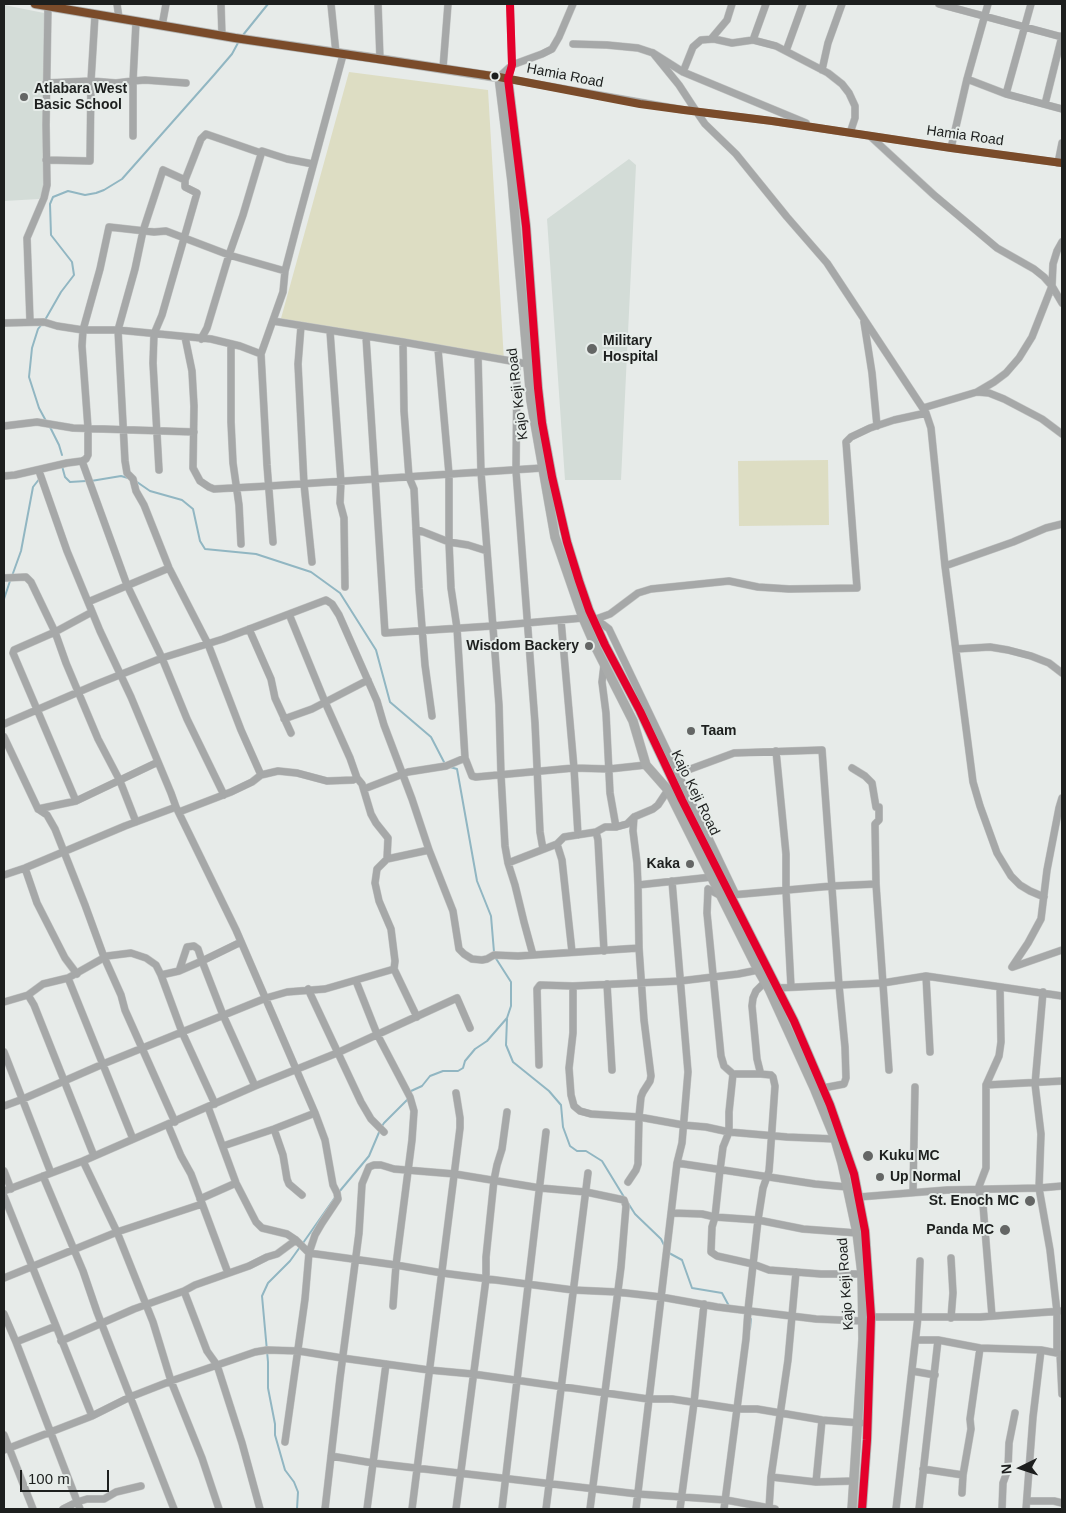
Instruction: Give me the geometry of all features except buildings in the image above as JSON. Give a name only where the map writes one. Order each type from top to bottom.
[{"type":"main road","name":"Hamia Road","points":[[35,4],[64,6],[95,15],[136,22],[504,78]]},
{"type":"main road","name":"Kajo Keji Road","points":[[504,78],[528,364],[567,542],[589,610],[605,645],[640,712],[682,800],[733,895],[824,1088],[826,1106],[857,1233],[867,1319]]},
{"type":"main road","name":"Kajo Keji Road","points":[[504,78],[526,226],[535,399],[542,468],[555,537],[583,618],[604,665],[633,721],[646,765],[668,790],[826,1106],[854,1174],[865,1231],[867,1319],[862,1509]]},
{"type":"main road","name":"Kajo Keji Road","points":[[852,1509],[854,1481],[863,1423]]},
{"type":"street","points":[[117,4],[119,18]]},
{"type":"street","points":[[162,26],[166,4]]},
{"type":"street","points":[[221,4],[222,36]]},
{"type":"street","points":[[273,542],[261,354],[283,292],[285,271],[314,164],[340,54],[331,4]]},
{"type":"street","points":[[378,4],[380,59]]},
{"type":"street","points":[[444,68],[448,4]]},
{"type":"street","points":[[504,78],[512,65],[510,4]]},
{"type":"street","points":[[512,65],[552,49],[573,4]]},
{"type":"street","points":[[711,40],[727,20],[732,4]]},
{"type":"street","points":[[753,40],[766,4]]},
{"type":"street","points":[[786,51],[803,4]]},
{"type":"street","points":[[822,70],[828,42],[842,4]]},
{"type":"street","points":[[939,4],[951,5],[1062,37],[1045,104]]},
{"type":"street","points":[[951,148],[967,79],[988,4]]},
{"type":"street","points":[[1006,94],[1031,4]]},
{"type":"street","points":[[30,321],[27,238],[44,198],[47,184],[46,83],[48,6]]},
{"type":"street","points":[[46,160],[90,161],[91,82],[95,15]]},
{"type":"street","points":[[133,136],[136,22]]},
{"type":"street","points":[[682,72],[697,42],[716,39],[728,43],[753,40],[767,43],[822,70],[835,78],[849,93],[855,106],[854,124],[850,133]]},
{"type":"street","points":[[573,44],[638,48],[653,53],[682,72],[818,128]]},
{"type":"street","points":[[653,53],[679,85],[705,124],[736,154],[827,263],[925,410],[931,428],[944,566],[973,782],[997,853],[1010,876],[1030,891],[1044,897]]},
{"type":"street","name":"Hamia Road","points":[[504,78],[640,104],[1060,163]]},
{"type":"street","points":[[967,79],[1006,94],[1062,109]]},
{"type":"street","points":[[46,83],[145,80],[186,83]]},
{"type":"street","points":[[159,470],[153,362],[154,334],[162,315],[198,194],[185,187],[202,139],[206,134],[261,153],[262,151],[287,159],[314,164]]},
{"type":"street","points":[[870,136],[934,196],[997,248],[1034,269],[1044,277],[1052,286],[1062,304]]},
{"type":"street","points":[[1060,163],[1062,143]]},
{"type":"street","points":[[201,339],[244,214],[261,153]]},
{"type":"street","points":[[186,180],[163,170],[143,231],[135,269],[118,330],[127,473],[133,479],[136,491],[144,505],[169,568],[208,644],[241,730],[261,775]]},
{"type":"street","points":[[4,476],[38,471],[86,459],[88,454],[88,428],[82,346],[84,330],[109,227],[154,232],[166,231],[185,240],[229,255],[285,271]]},
{"type":"street","points":[[876,884],[733,895],[694,804],[677,774],[609,629],[596,619],[610,614],[638,593],[651,589],[728,581],[758,587],[789,589],[857,588],[846,442],[851,437],[877,426],[977,392],[1006,373],[1019,358],[1032,336],[1052,286],[1053,264],[1062,242]]},
{"type":"street","points":[[864,320],[877,426]]},
{"type":"street","points":[[4,322],[44,322],[84,330],[118,330],[185,337],[231,344],[261,354]]},
{"type":"street","points":[[273,322],[528,364]]},
{"type":"street","points":[[301,326],[298,364],[304,484],[312,562]]},
{"type":"street","points":[[330,331],[341,482],[340,503],[344,523],[345,588]]},
{"type":"street","points":[[185,337],[192,371],[193,468],[200,481],[214,489],[542,468]]},
{"type":"street","points":[[366,337],[385,633],[583,618]]},
{"type":"street","points":[[402,342],[408,476],[414,489],[423,631],[429,704],[432,716]]},
{"type":"street","points":[[231,344],[231,422],[241,544]]},
{"type":"street","points":[[438,349],[449,474],[451,588],[457,628],[465,758],[472,776],[574,768],[609,770],[646,765]]},
{"type":"street","points":[[478,356],[481,472],[498,705],[504,832],[508,863],[533,955]]},
{"type":"street","points":[[517,362],[516,470],[538,772],[540,832],[543,849]]},
{"type":"street","points":[[977,392],[996,395],[1042,419],[1062,434]]},
{"type":"street","points":[[4,426],[37,422],[73,428],[194,432]]},
{"type":"street","points":[[82,461],[127,585],[162,658],[187,719],[224,795]]},
{"type":"street","points":[[38,471],[67,551],[92,612],[177,809],[266,998],[325,1140],[333,1185],[338,1200],[315,1235],[309,1253],[306,1299],[285,1442]]},
{"type":"street","points":[[944,566],[1013,542],[1046,528],[1062,524]]},
{"type":"street","points":[[416,529],[449,542],[487,551]]},
{"type":"street","points":[[88,602],[169,568]]},
{"type":"street","points":[[4,578],[26,577],[31,582],[55,632],[98,739],[120,781],[136,822]]},
{"type":"street","points":[[4,724],[120,674],[162,658],[208,644],[326,600],[332,604],[339,615],[377,701],[428,850],[453,911],[459,949],[472,959],[482,960],[494,955],[533,955],[639,948]]},
{"type":"street","points":[[76,801],[13,651],[55,632],[92,612]]},
{"type":"street","points":[[289,614],[357,778],[362,784],[376,823],[388,838],[387,860]]},
{"type":"street","points":[[561,620],[578,835]]},
{"type":"street","points":[[248,629],[271,679],[275,698],[291,733]]},
{"type":"street","points":[[956,649],[990,647],[1008,650],[1040,660],[1062,673]]},
{"type":"street","points":[[604,665],[602,682],[606,712],[610,792],[616,827]]},
{"type":"street","points":[[284,719],[325,702],[368,680]]},
{"type":"street","points":[[4,738],[38,809],[48,816],[64,852],[104,957],[121,995],[125,1010],[172,1123],[181,1156],[192,1174],[228,1273]]},
{"type":"street","points":[[677,774],[734,753],[822,750],[839,985],[846,1047],[846,1082],[824,1088]]},
{"type":"street","points":[[776,751],[786,854],[791,987]]},
{"type":"street","points":[[364,789],[402,774],[446,766],[465,758]]},
{"type":"street","points":[[38,809],[76,801],[158,762]]},
{"type":"street","points":[[852,768],[872,783],[876,807],[880,807],[878,820],[875,824],[876,884],[889,1070]]},
{"type":"street","points":[[4,875],[136,822],[224,795],[252,782],[261,775],[278,771],[297,773],[327,781],[353,780],[357,778]]},
{"type":"street","points":[[508,863],[557,844],[564,837],[596,832],[605,827],[627,824],[658,805],[668,790]]},
{"type":"street","points":[[1062,798],[1047,870],[1041,919],[1012,967],[1062,950]]},
{"type":"street","points":[[628,1182],[638,1164],[639,1117],[643,1092],[651,1076],[644,1020],[639,948],[634,818]]},
{"type":"street","points":[[596,832],[604,951]]},
{"type":"street","points":[[557,844],[562,860],[572,952]]},
{"type":"street","points":[[417,1017],[394,969],[395,962],[391,929],[379,901],[375,883],[377,869],[387,860],[428,850]]},
{"type":"street","points":[[25,868],[37,903],[65,958],[77,974]]},
{"type":"street","points":[[638,885],[712,877]]},
{"type":"street","points":[[636,1509],[677,1163],[682,1143],[688,1072],[672,881]]},
{"type":"street","points":[[721,896],[708,889],[707,913],[722,1060],[724,1066],[733,1074],[771,1075],[775,1086],[769,1171],[766,1176],[758,1220],[738,1409],[724,1509]]},
{"type":"street","points":[[161,975],[202,961],[240,942]]},
{"type":"street","points":[[179,970],[187,947],[194,946],[198,948],[223,1016],[255,1086]]},
{"type":"street","points":[[4,1002],[28,995],[43,984],[77,974],[104,957],[132,953],[152,961],[161,975],[212,1105],[222,1146],[236,1183],[256,1222],[262,1228],[287,1234],[309,1253],[396,1265],[442,1274],[573,1290],[661,1297],[816,1319],[951,1318],[1060,1311]]},
{"type":"street","points":[[4,1106],[23,1100],[103,1064],[266,998],[287,992],[325,989],[394,969]]},
{"type":"street","points":[[540,1066],[538,987],[540,986],[680,981],[713,978],[758,970]]},
{"type":"street","points":[[926,976],[930,1052]]},
{"type":"street","points":[[778,988],[883,983],[926,976],[1062,996]]},
{"type":"street","points":[[68,978],[133,1138]]},
{"type":"street","points":[[356,981],[376,1034],[413,1104],[415,1115],[392,1306]]},
{"type":"street","points":[[761,1074],[757,1059],[752,1006],[756,991],[765,982]]},
{"type":"street","points":[[607,984],[612,1070]]},
{"type":"street","points":[[573,986],[573,1034],[569,1068],[571,1095],[574,1106],[580,1110],[591,1114],[639,1117],[730,1132],[835,1139]]},
{"type":"street","points":[[992,1316],[984,1205],[978,1189],[986,1168],[986,1085],[1000,1049],[1000,987]]},
{"type":"street","points":[[308,989],[361,1102],[371,1119],[383,1131]]},
{"type":"street","points":[[1043,992],[1035,1084],[1041,1134],[1040,1188],[1060,1311],[1059,1353],[1062,1394]]},
{"type":"street","points":[[28,995],[34,1005],[94,1156]]},
{"type":"street","points":[[4,1171],[7,1190],[83,1161],[255,1086],[337,1053],[457,998],[470,1028]]},
{"type":"street","points":[[4,1052],[51,1173]]},
{"type":"street","points":[[733,1074],[729,1112],[730,1132],[723,1147],[715,1217],[712,1227],[712,1254],[769,1270],[821,1274],[862,1274]]},
{"type":"street","points":[[986,1085],[1035,1084],[1062,1081]]},
{"type":"street","points":[[913,1192],[915,1087]]},
{"type":"street","points":[[412,1509],[461,1123],[456,1092]]},
{"type":"street","points":[[456,1509],[486,1279],[486,1257],[494,1180],[502,1149],[507,1112]]},
{"type":"street","points":[[222,1146],[315,1113]]},
{"type":"street","points":[[274,1129],[283,1155],[289,1184],[302,1195]]},
{"type":"street","points":[[502,1509],[546,1132]]},
{"type":"street","points":[[83,1161],[117,1232],[153,1322],[171,1381],[202,1458],[219,1509]]},
{"type":"street","points":[[677,1163],[815,1184],[847,1187]]},
{"type":"street","points":[[325,1509],[342,1358],[359,1233],[362,1184],[369,1167],[374,1165],[408,1171],[455,1174],[540,1188],[586,1192],[622,1199],[626,1202],[621,1258],[590,1509]]},
{"type":"street","points":[[546,1509],[588,1173]]},
{"type":"street","points":[[43,1176],[83,1271],[174,1509]]},
{"type":"street","points":[[4,1278],[73,1249],[202,1200],[236,1183]]},
{"type":"street","points":[[200,1184],[202,1200]]},
{"type":"street","points":[[859,1197],[913,1192],[1062,1186]]},
{"type":"street","points":[[4,1196],[92,1416]]},
{"type":"street","points":[[672,1213],[758,1220],[803,1229],[857,1233]]},
{"type":"street","points":[[61,1340],[103,1324],[134,1309],[184,1291],[195,1284],[249,1266],[266,1256],[281,1253],[296,1240]]},
{"type":"street","points":[[951,1258],[953,1293],[951,1318]]},
{"type":"street","points":[[896,1509],[916,1340],[920,1261]]},
{"type":"street","points":[[331,1456],[373,1463],[592,1489],[726,1500],[771,1509],[771,1477],[781,1413],[796,1272]]},
{"type":"street","points":[[184,1291],[207,1351],[217,1366],[242,1443],[260,1509]]},
{"type":"street","points":[[680,1509],[694,1403],[704,1304]]},
{"type":"street","points":[[4,1314],[6,1325],[16,1342],[79,1506]]},
{"type":"street","points":[[16,1342],[56,1326]]},
{"type":"street","points":[[916,1340],[938,1340],[980,1348],[1041,1350],[1059,1353]]},
{"type":"street","points":[[919,1509],[938,1340]]},
{"type":"street","points":[[962,1494],[980,1348]]},
{"type":"street","points":[[6,1449],[92,1416],[130,1397],[171,1381],[267,1350],[299,1351],[648,1399],[672,1399],[738,1409],[757,1409],[822,1420],[863,1423]]},
{"type":"street","points":[[1041,1350],[1033,1417],[1026,1505],[1054,1501],[1062,1503]]},
{"type":"street","points":[[367,1509],[386,1364]]},
{"type":"street","points":[[912,1371],[935,1375]]},
{"type":"street","points":[[1002,1509],[1003,1484],[1008,1469],[1008,1443],[1015,1413]]},
{"type":"street","points":[[816,1482],[822,1420]]},
{"type":"street","points":[[4,1435],[6,1449],[32,1509]]},
{"type":"street","points":[[923,1469],[963,1474]]},
{"type":"street","points":[[771,1477],[816,1482],[854,1481]]},
{"type":"street","points":[[62,1509],[79,1506],[87,1499],[104,1499],[116,1492],[141,1486]]},
{"type":"shaded area","name":"Atlabara West Basic School","points":[[4,5],[44,13],[44,182],[39,199],[4,201]]},
{"type":"shaded area","name":"Military Hospital","points":[[629,159],[636,165],[621,480],[565,480],[547,219]]},
{"type":"green space","points":[[349,72],[488,90],[504,361],[280,322]]},
{"type":"green space","points":[[828,460],[829,525],[739,526],[738,461]]},
{"type":"waterway","points":[[243,35],[268,4]]},
{"type":"waterway","points":[[45,320],[61,292],[74,275],[72,262],[51,235],[50,204],[53,197],[68,191],[85,195],[96,193],[122,179],[232,54],[239,41]]},
{"type":"waterway","points":[[42,324],[38,329],[32,348],[29,377],[39,408],[46,421]]},
{"type":"waterway","points":[[50,427],[62,455]]},
{"type":"waterway","points":[[62,466],[65,477],[70,482],[86,481]]},
{"type":"waterway","points":[[91,481],[121,476],[128,478]]},
{"type":"waterway","points":[[12,576],[21,551],[33,487],[40,478]]},
{"type":"waterway","points":[[137,482],[150,491],[182,500],[193,509],[200,541],[205,549],[256,554],[311,572],[340,593],[376,650],[390,702],[431,737],[445,764]]},
{"type":"waterway","points":[[4,599],[10,581]]},
{"type":"waterway","points":[[450,767],[457,769],[477,881],[491,916],[494,952]]},
{"type":"waterway","points":[[411,1093],[411,1091],[422,1086],[430,1076],[443,1071],[458,1071],[463,1068],[465,1061],[475,1049],[487,1041],[507,1018],[511,1006],[511,982],[495,957]]},
{"type":"waterway","points":[[507,1019],[506,1045],[513,1062],[549,1091],[561,1105],[563,1127],[570,1146],[577,1151],[586,1151],[602,1161],[624,1197]]},
{"type":"waterway","points":[[382,1126],[408,1099]]},
{"type":"waterway","points":[[339,1192],[369,1156],[380,1130]]},
{"type":"waterway","points":[[303,1243],[336,1196]]},
{"type":"waterway","points":[[628,1203],[635,1214],[661,1239],[665,1247]]},
{"type":"waterway","points":[[297,1509],[298,1492],[294,1482],[285,1470],[275,1435],[275,1424],[268,1388],[268,1362],[262,1296],[268,1283],[290,1261],[300,1247]]},
{"type":"waterway","points":[[669,1253],[682,1260],[692,1288],[722,1293],[729,1306]]},
{"type":"waterway","points":[[750,1329],[751,1319]]},
{"type":"transit line","points":[[35,4],[235,38],[499,77],[640,104],[1062,163]]},
{"type":"transit line","points":[[510,4],[512,65],[508,79],[526,226],[538,388],[552,477],[567,542],[589,610],[605,645],[640,711],[682,800],[794,1021],[830,1105],[854,1174],[865,1231],[871,1317],[867,1440],[862,1509]]},
{"type":"place","name":"Atlabara West Basic School","points":[[24,97]]},
{"type":"place","name":"Military Hospital","points":[[592,349]]},
{"type":"place","name":"Wisdom Backery","points":[[589,646]]},
{"type":"place","name":"Taam","points":[[691,731]]},
{"type":"place","name":"Kaka","points":[[690,864]]},
{"type":"place","name":"Kuku MC","points":[[868,1156]]},
{"type":"place","name":"Up Normal","points":[[880,1177]]},
{"type":"place","name":"St. Enoch MC","points":[[1030,1201]]},
{"type":"place","name":"Panda MC","points":[[1005,1230]]}]
